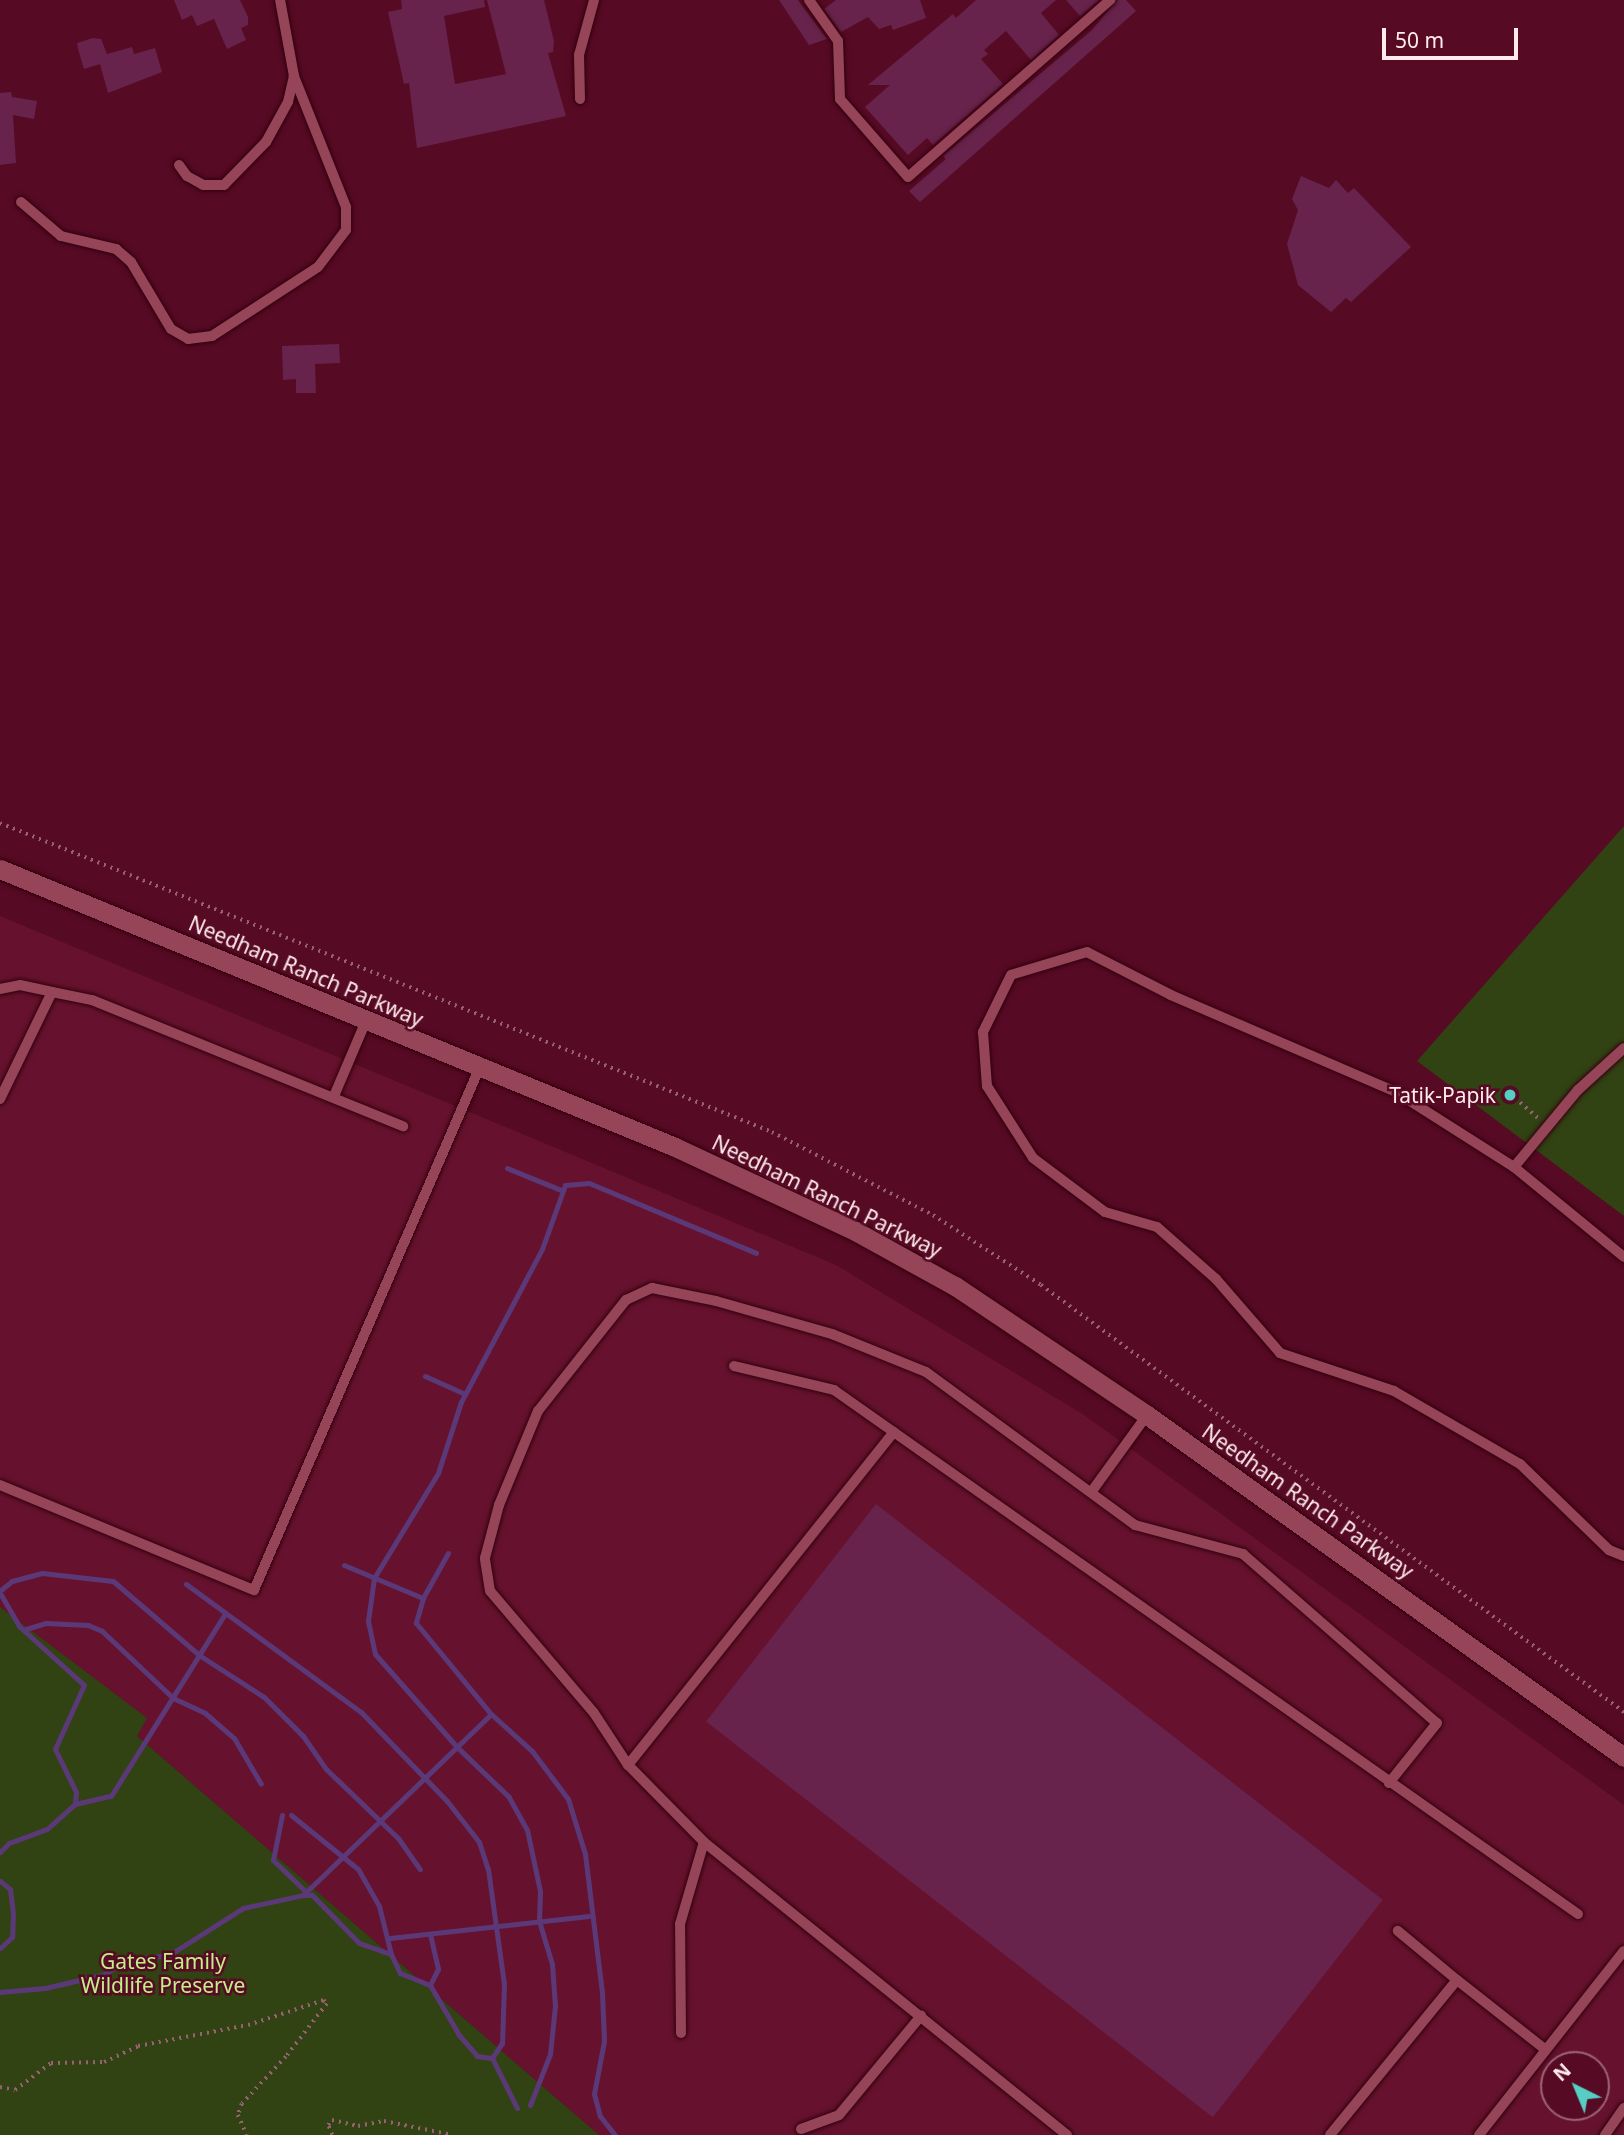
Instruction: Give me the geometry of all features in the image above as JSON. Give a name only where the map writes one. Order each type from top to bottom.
[{"type":"street","name":"Needham Ranch Parkway","points":[[0,869],[479,1069],[675,1147],[857,1232],[955,1286],[1147,1415],[1624,1757]]},
{"type":"lane","points":[[21,202],[61,236],[116,249],[131,262],[171,329],[188,339],[212,336],[318,267],[346,230],[346,207],[294,76],[280,0]]},
{"type":"lane","points":[[580,99],[579,55],[594,0]]},
{"type":"lane","points":[[809,0],[838,41],[840,99],[908,177],[1111,0]]},
{"type":"lane","points":[[179,165],[187,176],[204,185],[224,185],[266,142],[288,102],[294,76]]},
{"type":"lane","points":[[1624,1257],[1514,1167],[1396,1093],[1171,995],[1087,952],[1011,975],[983,1032],[988,1086],[1033,1158],[1105,1212],[1157,1227],[1216,1279],[1280,1353],[1394,1391],[1520,1464],[1609,1550],[1624,1556]]},
{"type":"lane","points":[[0,989],[20,985],[92,1000],[334,1096],[402,1126]]},
{"type":"lane","points":[[0,1099],[52,992]]},
{"type":"lane","points":[[334,1096],[366,1021]]},
{"type":"lane","points":[[1514,1167],[1548,1126],[1624,1048]]},
{"type":"lane","points":[[0,1485],[254,1590],[479,1069]]},
{"type":"lane","points":[[1067,2135],[704,1842],[628,1765],[594,1713],[490,1591],[485,1558],[499,1505],[538,1411],[626,1300],[652,1287],[832,1334],[926,1372],[1135,1525],[1243,1554],[1437,1723],[1389,1783]]},
{"type":"lane","points":[[734,1366],[834,1390],[1578,1914]]},
{"type":"lane","points":[[1092,1491],[1147,1415]]},
{"type":"lane","points":[[628,1765],[894,1432]]},
{"type":"lane","points":[[681,2033],[680,1924],[704,1842]]},
{"type":"lane","points":[[1398,1930],[1546,2050]]},
{"type":"lane","points":[[1479,2135],[1624,1951]]},
{"type":"lane","points":[[1330,2135],[1457,1980]]},
{"type":"lane","points":[[801,2129],[839,2115],[921,2016]]},
{"type":"lane","points":[[1605,2135],[1624,2108]]},
{"type":"path","points":[[1515,1098],[1548,1126]]},
{"type":"path","points":[[0,2087],[15,2090],[51,2063],[104,2062],[138,2046],[248,2025],[324,2000],[327,2004],[286,2057],[242,2104],[238,2115],[247,2135]]},
{"type":"path","points":[[332,2135],[328,2125],[332,2120],[358,2126],[384,2120],[453,2135]]},
{"type":"shaded area","points":[[0,916],[836,1265],[1084,1415],[1624,1805],[1624,2135],[599,2135],[137,1736],[146,1718],[0,1607]]},
{"type":"green space","points":[[1624,826],[1624,1216],[1417,1061]]},
{"type":"green space","name":"Gates Family Wildlife Preserve","points":[[0,1607],[147,1718],[137,1736],[599,2135],[0,2135]]},
{"type":"building","points":[[174,0],[240,0],[248,17],[248,25],[241,28],[246,40],[227,49],[214,19],[197,26],[192,15],[182,20]]},
{"type":"building","points":[[401,0],[484,0],[485,7],[444,16],[455,84],[506,74],[487,0],[544,0],[554,41],[553,52],[548,53],[566,116],[417,148],[409,83],[404,84],[388,12],[402,9]]},
{"type":"building","points":[[779,0],[798,0],[827,39],[809,45]]},
{"type":"building","points":[[836,0],[920,0],[926,18],[893,30],[891,25],[879,29],[868,17],[841,32],[824,9]]},
{"type":"building","points":[[976,0],[1056,0],[1041,13],[1059,35],[1031,60],[1006,31],[984,50],[988,54],[981,59],[1003,84],[933,145],[927,138],[908,155],[865,107],[890,85],[868,85],[953,14],[956,18]]},
{"type":"building","points":[[1066,0],[1099,0],[1080,16]]},
{"type":"building","points":[[1117,0],[1126,0],[1136,11],[920,202],[909,191],[946,159],[943,156],[1092,30]]},
{"type":"building","points":[[93,38],[101,39],[107,54],[132,47],[134,54],[155,48],[162,72],[108,93],[100,64],[84,69],[78,49],[77,43]]},
{"type":"building","points":[[11,92],[12,97],[37,101],[34,119],[13,115],[16,163],[0,165],[0,93]]},
{"type":"building","points":[[1301,176],[1329,188],[1336,180],[1348,193],[1354,188],[1411,247],[1351,302],[1346,298],[1331,312],[1298,285],[1287,244],[1298,210],[1292,199]]},
{"type":"building","points":[[339,344],[340,363],[315,364],[316,393],[296,393],[296,379],[283,380],[282,346]]},
{"type":"building","points":[[876,1504],[1383,1900],[1213,2117],[706,1721]]},
{"type":"waterway","points":[[507,1168],[561,1190]]},
{"type":"waterway","points":[[530,2105],[550,2054],[555,2006],[552,1964],[539,1921],[540,1891],[527,1830],[509,1797],[457,1747],[375,1654],[368,1621],[374,1578],[438,1473],[461,1402],[542,1249],[565,1185],[589,1183],[756,1253]]},
{"type":"waterway","points":[[425,1376],[465,1394]]},
{"type":"waterway","points":[[448,1553],[423,1598],[416,1623],[491,1714],[532,1751],[568,1799],[585,1854],[602,1993],[604,2041],[594,2094],[600,2116],[615,2135]]},
{"type":"waterway","points":[[344,1565],[423,1598]]},
{"type":"waterway","points":[[2,1589],[12,1581],[42,1573],[113,1581],[199,1655],[264,1697],[303,1736],[326,1769],[398,1838],[420,1869]]},
{"type":"waterway","points":[[186,1584],[361,1712],[447,1801],[479,1842],[488,1869],[504,1984],[502,2043],[492,2058]]},
{"type":"waterway","points":[[0,1593],[20,1627],[84,1685],[55,1749],[76,1792],[75,1804]]},
{"type":"waterway","points":[[0,1852],[9,1843],[47,1829],[75,1804],[111,1796],[224,1615]]},
{"type":"waterway","points":[[26,1629],[46,1623],[88,1625],[102,1631],[173,1698],[205,1713],[234,1738],[261,1784]]},
{"type":"waterway","points":[[0,1992],[45,1988],[105,1974],[126,1960],[169,1955],[243,1908],[303,1895],[491,1714]]},
{"type":"waterway","points":[[282,1815],[273,1860],[306,1892]]},
{"type":"waterway","points":[[291,1815],[358,1869],[379,1906],[391,1954]]},
{"type":"waterway","points":[[0,1881],[10,1889],[13,1913],[12,1937],[0,1948]]},
{"type":"waterway","points":[[303,1895],[312,1895],[359,1943],[391,1954],[400,1973],[430,1985],[459,2035],[477,2056],[492,2058],[517,2108]]},
{"type":"waterway","points":[[390,1938],[589,1916]]},
{"type":"waterway","points":[[430,1934],[438,1969],[430,1985]]},
{"type":"place","name":"Tatik-Papik","points":[[1510,1095]]}]
